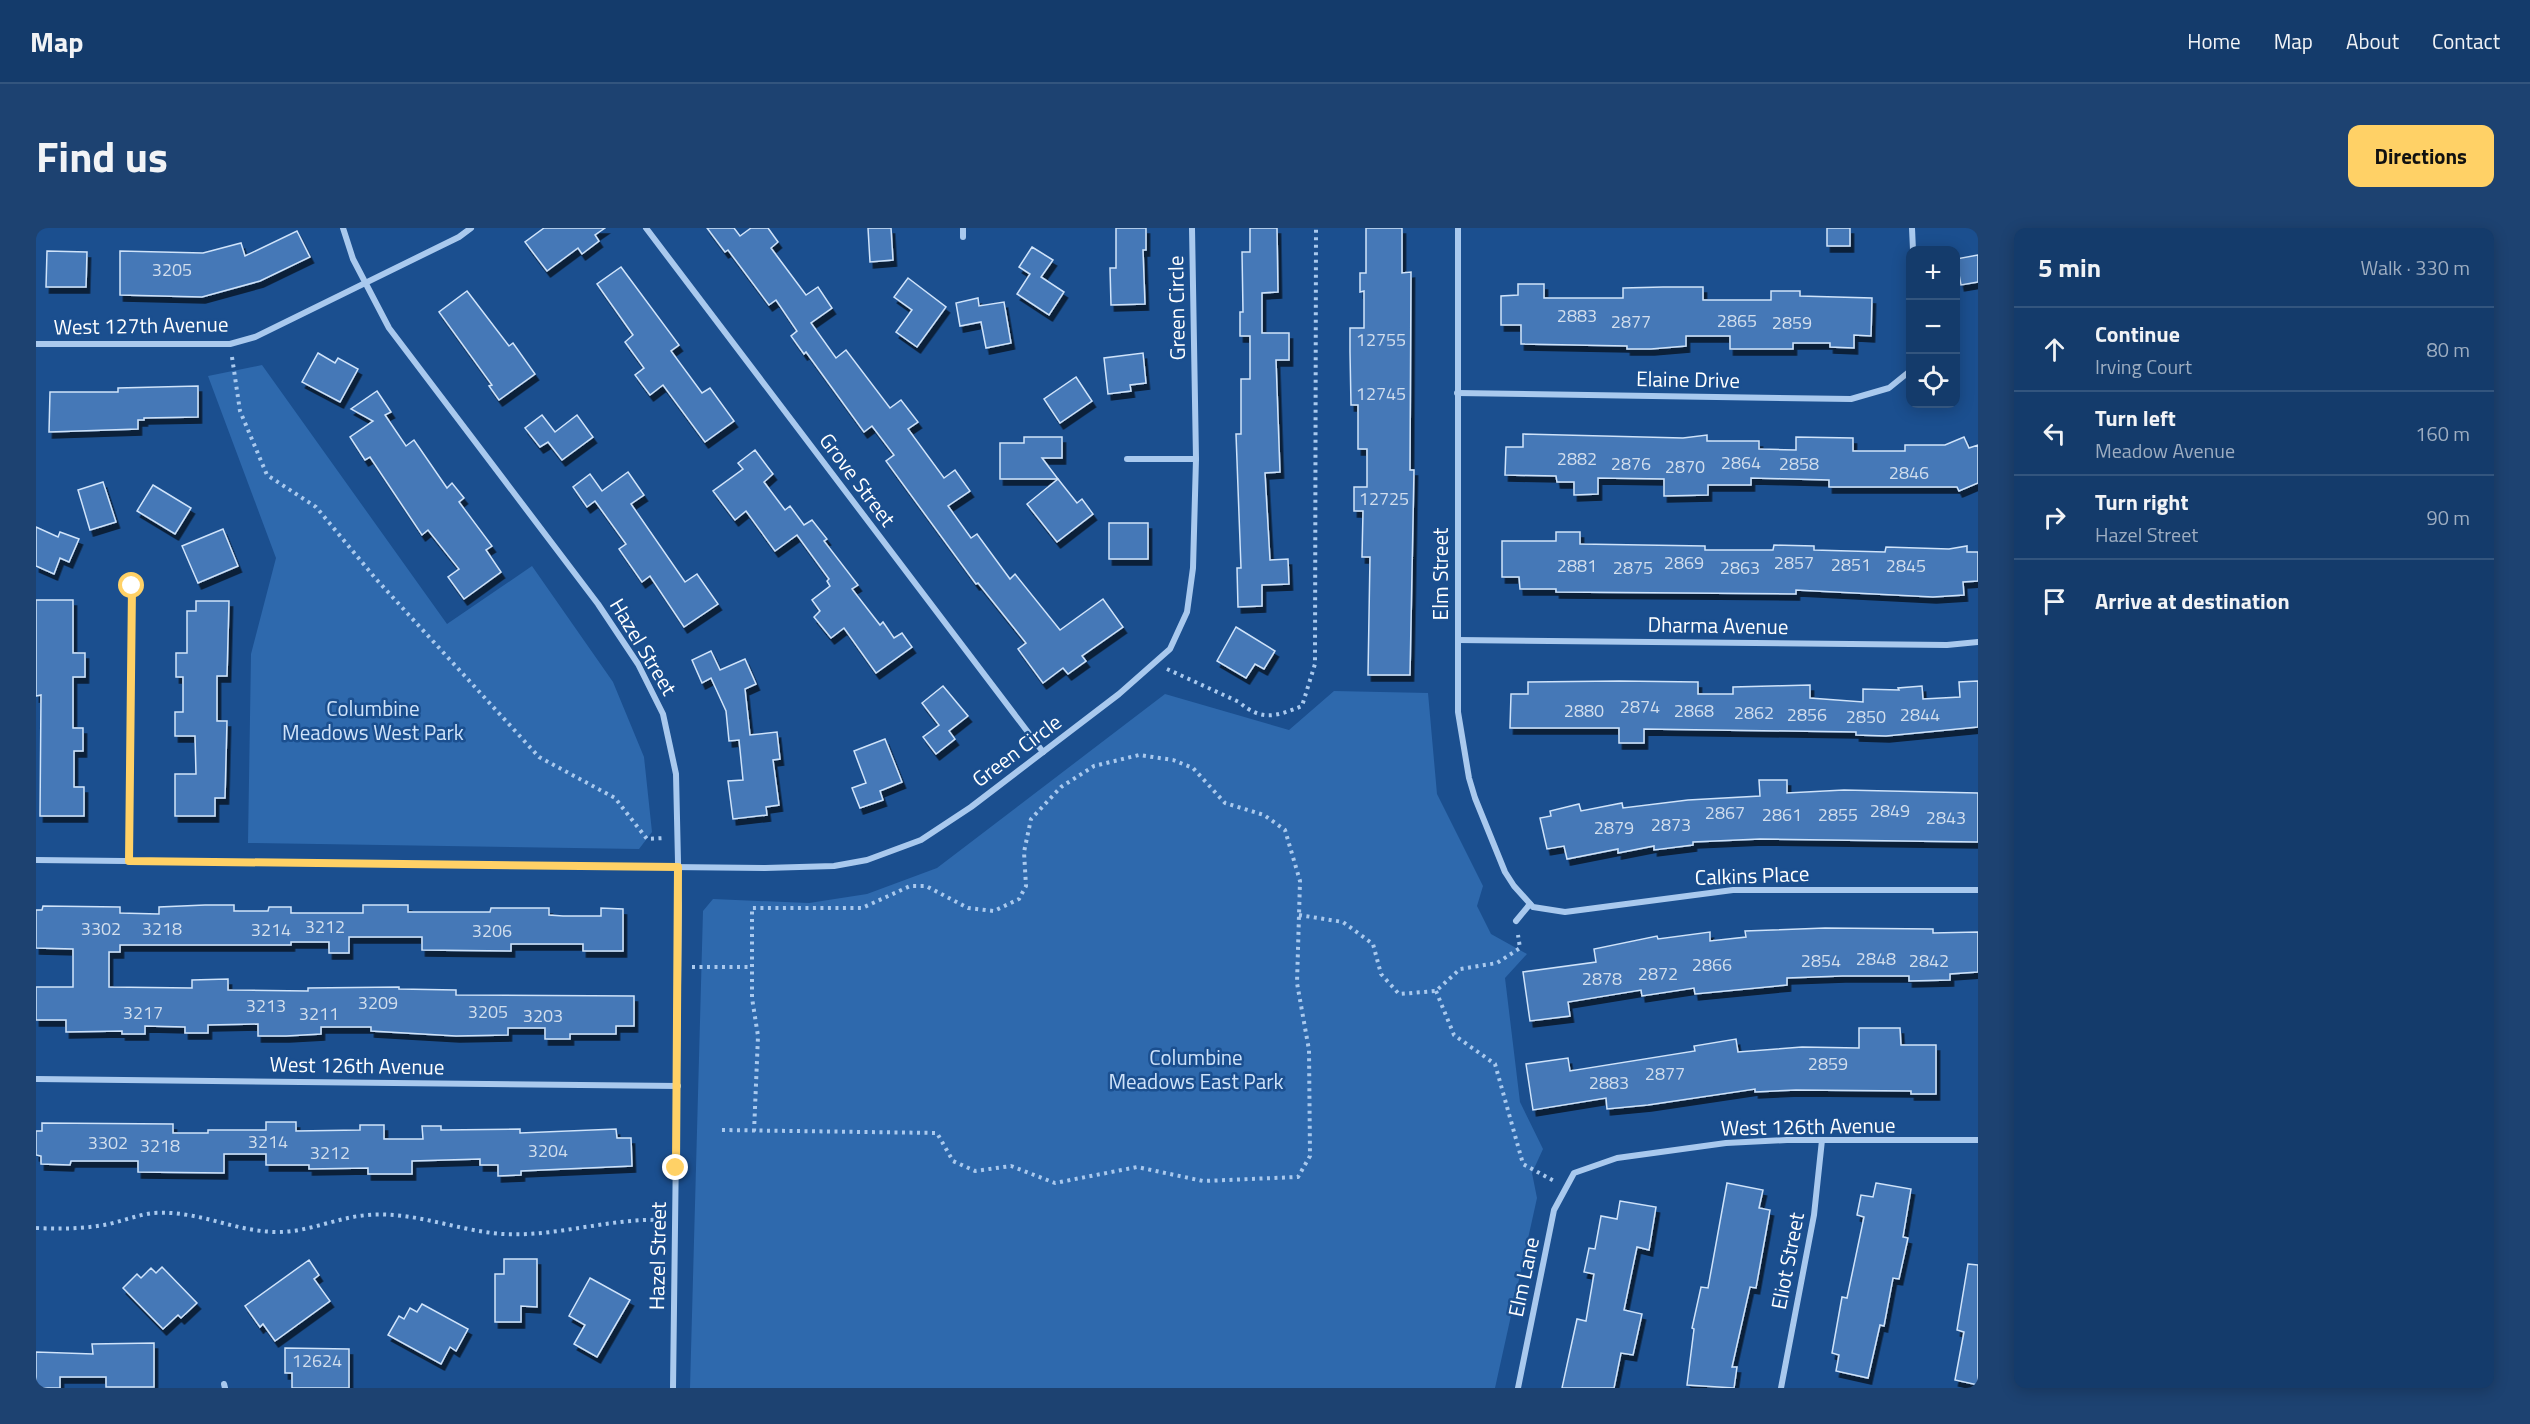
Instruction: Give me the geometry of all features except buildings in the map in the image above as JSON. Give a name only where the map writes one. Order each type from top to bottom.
[{"type":"street","name":"Hazel Street","points":[[343,228],[353,259],[389,328],[598,604],[638,664],[663,714],[676,774],[678,838],[678,1086],[673,1388]]},
{"type":"street","name":"West 127th Avenue","points":[[36,344],[230,344],[255,337],[366,284],[459,237],[471,228]]},
{"type":"street","name":"Grove Street","points":[[646,228],[1043,752]]},
{"type":"street","points":[[963,228],[963,237]]},
{"type":"street","name":"Green Circle","points":[[36,860],[678,867],[834,866],[878,857],[921,840],[971,807],[1155,663],[1170,649],[1187,612],[1193,568],[1196,459],[1192,228]]},
{"type":"street","name":"Elm Street","points":[[1458,228],[1458,712],[1469,778],[1505,872],[1530,904]]},
{"type":"street","points":[[1912,228],[1913,246]]},
{"type":"street","name":"Elaine Drive","points":[[1457,393],[1851,399],[1889,388],[1906,375]]},
{"type":"street","points":[[1127,459],[1196,459]]},
{"type":"street","points":[[129,861],[132,586]]},
{"type":"street","name":"Dharma Avenue","points":[[1458,640],[1947,645],[1978,642]]},
{"type":"street","name":"Calkins Place","points":[[1530,904],[1545,910],[1565,912],[1733,890],[1978,890]]},
{"type":"street","points":[[1516,921],[1530,904]]},
{"type":"street","name":"West 126th Avenue","points":[[36,1079],[678,1086]]},
{"type":"street","name":"West 126th Avenue","points":[[1572,1176],[1588,1166],[1617,1158],[1726,1143],[1822,1140],[1978,1140]]},
{"type":"street","name":"Eliot Street","points":[[1781,1388],[1814,1215],[1822,1140]]},
{"type":"street","name":"Elm Lane","points":[[1518,1388],[1554,1210],[1564,1186],[1572,1176]]},
{"type":"path","points":[[1155,663],[1239,702],[1248,710],[1273,717],[1302,706],[1315,664],[1316,228]]},
{"type":"path","points":[[230,344],[240,411],[267,475],[316,507],[376,579],[539,757],[615,798],[647,839],[678,838]]},
{"type":"path","points":[[722,1130],[754,1132],[937,1134],[953,1161],[975,1171],[1011,1166],[1055,1183],[1137,1167],[1203,1181],[1298,1177],[1310,1156],[1309,1050],[1297,983],[1300,881],[1284,830],[1264,815],[1225,803],[1193,768],[1173,760],[1138,755],[1094,766],[1060,787],[1031,819],[1024,852],[1026,886],[1019,899],[994,911],[968,908],[926,886],[910,886],[862,908],[752,908],[752,998],[758,1036],[754,1132]]},
{"type":"path","points":[[1299,915],[1343,922],[1373,944],[1381,974],[1399,994],[1436,992],[1460,969],[1497,963],[1520,948],[1516,921]]},
{"type":"path","points":[[679,968],[752,967]]},
{"type":"path","points":[[1436,992],[1454,1035],[1495,1064],[1523,1164],[1564,1186]]},
{"type":"path","points":[[36,1228],[70,1229],[105,1225],[151,1214],[170,1213],[189,1213],[248,1229],[279,1232],[305,1229],[368,1215],[403,1216],[503,1234],[550,1232],[633,1219],[675,1220]]},
{"type":"green space","name":"Columbine Meadows West Park","points":[[262,365],[447,624],[532,566],[613,682],[644,757],[652,832],[639,849],[248,843],[251,654],[276,558],[208,376]]},
{"type":"green space","name":"Columbine Meadows East Park","points":[[1334,691],[1428,693],[1437,794],[1483,886],[1477,906],[1491,934],[1527,954],[1505,978],[1520,1102],[1543,1149],[1532,1173],[1537,1198],[1495,1388],[690,1388],[703,911],[713,899],[809,903],[867,894],[937,868],[1165,694],[1289,730]]},
{"type":"route","points":[[132,586],[129,861],[678,867],[676,1168]]}]
